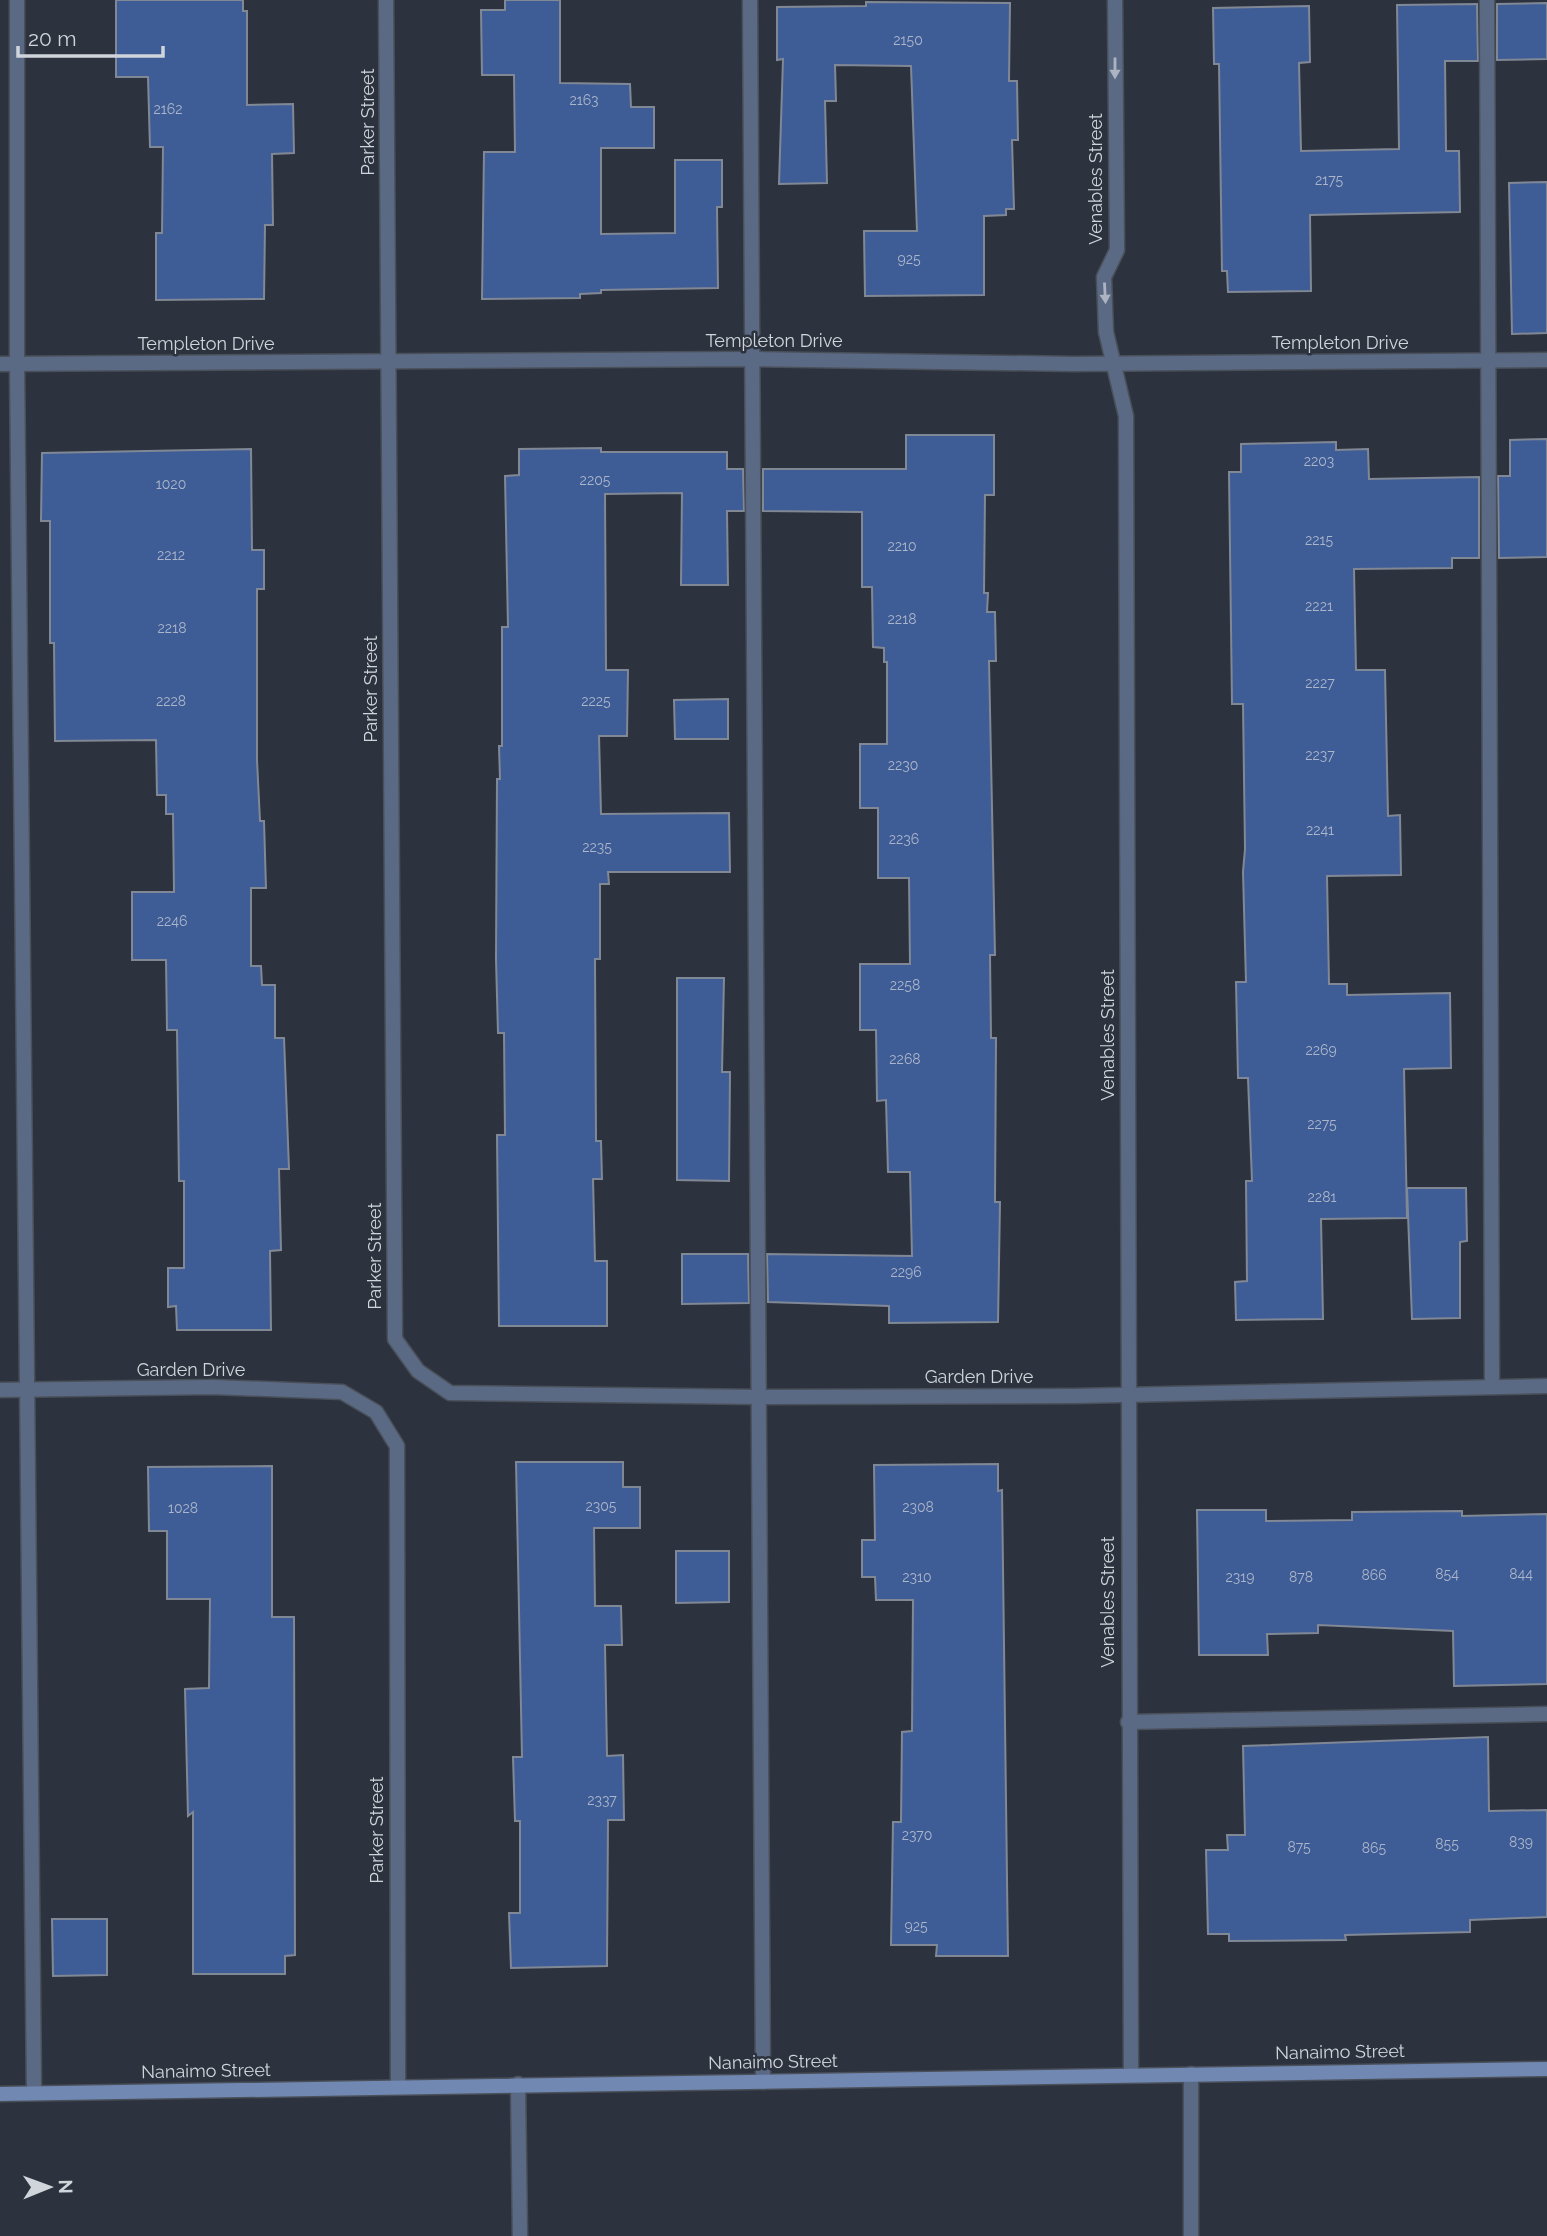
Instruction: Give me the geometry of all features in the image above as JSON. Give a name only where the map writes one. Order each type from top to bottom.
[{"type":"main road","name":"Nanaimo Street","points":[[0,2094],[1547,2069]]},
{"type":"street","points":[[17,0],[17,364],[34,2093]]},
{"type":"street","name":"Parker Street","points":[[386,0],[395,1339],[418,1371]]},
{"type":"street","points":[[750,0],[763,2082]]},
{"type":"street","name":"Venables Street","points":[[1115,0],[1116,250],[1104,277],[1106,332],[1126,416],[1130,2075]]},
{"type":"street","points":[[1488,0],[1492,1387]]},
{"type":"street","name":"Templeton Drive","points":[[0,364],[751,359],[1114,364],[1547,360]]},
{"type":"street","name":"Garden Drive","points":[[418,1371],[450,1393],[758,1397],[1128,1395],[1547,1386]]},
{"type":"street","name":"Garden Drive","points":[[0,1390],[214,1387],[342,1392],[376,1412]]},
{"type":"street","name":"Parker Street","points":[[376,1412],[397,1446],[398,2086]]},
{"type":"street","points":[[1128,1722],[1547,1714]]},
{"type":"street","points":[[1191,2074],[1191,2236]]},
{"type":"street","points":[[518,2084],[520,2236]]},
{"type":"building","points":[[116,0],[243,0],[243,11],[247,11],[247,105],[293,104],[294,153],[272,154],[273,225],[265,225],[264,299],[156,300],[156,233],[162,233],[163,147],[150,147],[148,77],[116,77]]},
{"type":"building","points":[[505,0],[560,0],[560,83],[630,84],[631,107],[654,107],[654,148],[601,148],[601,234],[675,233],[675,160],[722,160],[722,207],[717,207],[718,288],[601,290],[601,293],[580,294],[580,298],[482,299],[484,152],[515,152],[514,75],[482,75],[481,10],[505,10]]},
{"type":"building","points":[[866,2],[1010,3],[1009,81],[1017,81],[1018,140],[1012,140],[1014,209],[1006,209],[1006,215],[984,216],[984,295],[865,296],[864,231],[917,231],[911,66],[835,65],[836,101],[825,101],[827,183],[779,184],[783,59],[777,60],[777,7],[866,6]]},
{"type":"building","points":[[1547,3],[1547,59],[1497,60],[1497,4]]},
{"type":"building","points":[[1477,4],[1478,61],[1445,61],[1446,151],[1459,151],[1460,212],[1310,215],[1311,291],[1228,292],[1227,271],[1222,271],[1219,64],[1214,64],[1213,8],[1309,6],[1310,62],[1299,63],[1301,151],[1399,149],[1397,5]]},
{"type":"building","points":[[1547,182],[1547,333],[1512,334],[1509,183]]},
{"type":"building","points":[[906,435],[994,435],[994,495],[985,495],[984,593],[988,593],[987,612],[995,612],[996,661],[989,661],[995,955],[990,955],[991,1038],[996,1038],[995,1202],[1000,1202],[998,1322],[889,1323],[889,1306],[768,1302],[767,1254],[912,1256],[910,1172],[888,1172],[886,1100],[877,1101],[876,1030],[860,1030],[860,964],[910,964],[909,878],[878,878],[878,808],[860,808],[860,744],[887,744],[887,662],[884,662],[884,648],[873,647],[872,587],[862,587],[862,512],[763,511],[763,469],[906,469]]},
{"type":"building","points":[[1547,439],[1547,557],[1499,558],[1498,476],[1510,476],[1510,440]]},
{"type":"building","points":[[1336,442],[1336,450],[1368,449],[1369,479],[1479,477],[1479,558],[1452,558],[1452,568],[1354,569],[1356,670],[1385,670],[1388,816],[1400,815],[1401,875],[1327,876],[1329,984],[1347,984],[1347,995],[1450,993],[1451,1068],[1404,1069],[1407,1218],[1321,1219],[1323,1319],[1236,1320],[1235,1282],[1247,1281],[1246,1181],[1252,1181],[1248,1078],[1238,1078],[1236,982],[1246,982],[1243,704],[1232,704],[1229,472],[1241,472],[1241,444]]},
{"type":"building","points":[[601,448],[601,452],[727,452],[727,469],[743,469],[744,511],[727,511],[728,585],[681,585],[682,493],[605,494],[606,670],[628,670],[627,736],[599,736],[601,814],[729,813],[730,872],[608,872],[609,884],[600,884],[600,959],[595,959],[596,1141],[601,1141],[602,1179],[593,1179],[595,1261],[607,1261],[607,1326],[499,1326],[497,1135],[505,1135],[504,1033],[498,1033],[496,959],[497,779],[500,779],[499,746],[502,746],[502,627],[508,627],[505,476],[519,475],[519,449]]},
{"type":"building","points":[[251,449],[252,550],[264,550],[264,589],[257,589],[257,760],[260,821],[264,821],[266,888],[251,888],[251,966],[261,966],[262,985],[275,985],[275,1038],[284,1038],[289,1169],[279,1169],[281,1250],[270,1251],[271,1330],[177,1330],[176,1306],[168,1307],[168,1268],[184,1268],[184,1181],[179,1181],[177,1030],[167,1030],[166,960],[132,960],[132,892],[174,892],[173,814],[166,814],[166,795],[157,795],[156,740],[55,741],[54,643],[50,643],[50,521],[41,521],[42,453]]},
{"type":"building","points":[[728,699],[728,739],[675,739],[674,700]]},
{"type":"building","points":[[677,978],[724,978],[722,1072],[730,1072],[729,1181],[677,1180]]},
{"type":"building","points":[[1407,1188],[1466,1188],[1467,1241],[1460,1242],[1460,1318],[1412,1319]]},
{"type":"building","points":[[682,1254],[748,1254],[749,1303],[682,1304]]},
{"type":"building","points":[[516,1462],[623,1462],[623,1487],[640,1487],[640,1528],[594,1528],[595,1606],[621,1606],[622,1645],[605,1645],[607,1756],[623,1755],[624,1820],[608,1820],[607,1966],[511,1968],[509,1913],[520,1913],[520,1821],[515,1821],[513,1757],[522,1757]]},
{"type":"building","points":[[998,1464],[998,1491],[1002,1490],[1008,1956],[936,1956],[937,1945],[891,1945],[893,1822],[901,1822],[902,1732],[912,1731],[913,1600],[876,1600],[875,1577],[862,1577],[862,1540],[875,1540],[874,1465]]},
{"type":"building","points":[[272,1466],[272,1617],[294,1617],[295,1955],[285,1956],[285,1974],[193,1974],[193,1812],[188,1816],[185,1689],[209,1688],[210,1599],[167,1599],[167,1531],[149,1531],[148,1467]]},
{"type":"building","points":[[1197,1510],[1266,1510],[1266,1521],[1352,1520],[1352,1512],[1462,1511],[1462,1516],[1547,1514],[1547,1684],[1454,1686],[1453,1631],[1318,1625],[1318,1633],[1267,1634],[1268,1655],[1199,1655]]},
{"type":"building","points":[[676,1551],[729,1551],[729,1602],[676,1603]]},
{"type":"building","points":[[1488,1737],[1489,1811],[1547,1810],[1547,1917],[1470,1920],[1470,1932],[1345,1935],[1346,1940],[1229,1941],[1229,1934],[1208,1934],[1206,1850],[1228,1850],[1227,1835],[1245,1835],[1243,1746]]},
{"type":"building","points":[[52,1919],[107,1919],[107,1975],[53,1976]]}]
